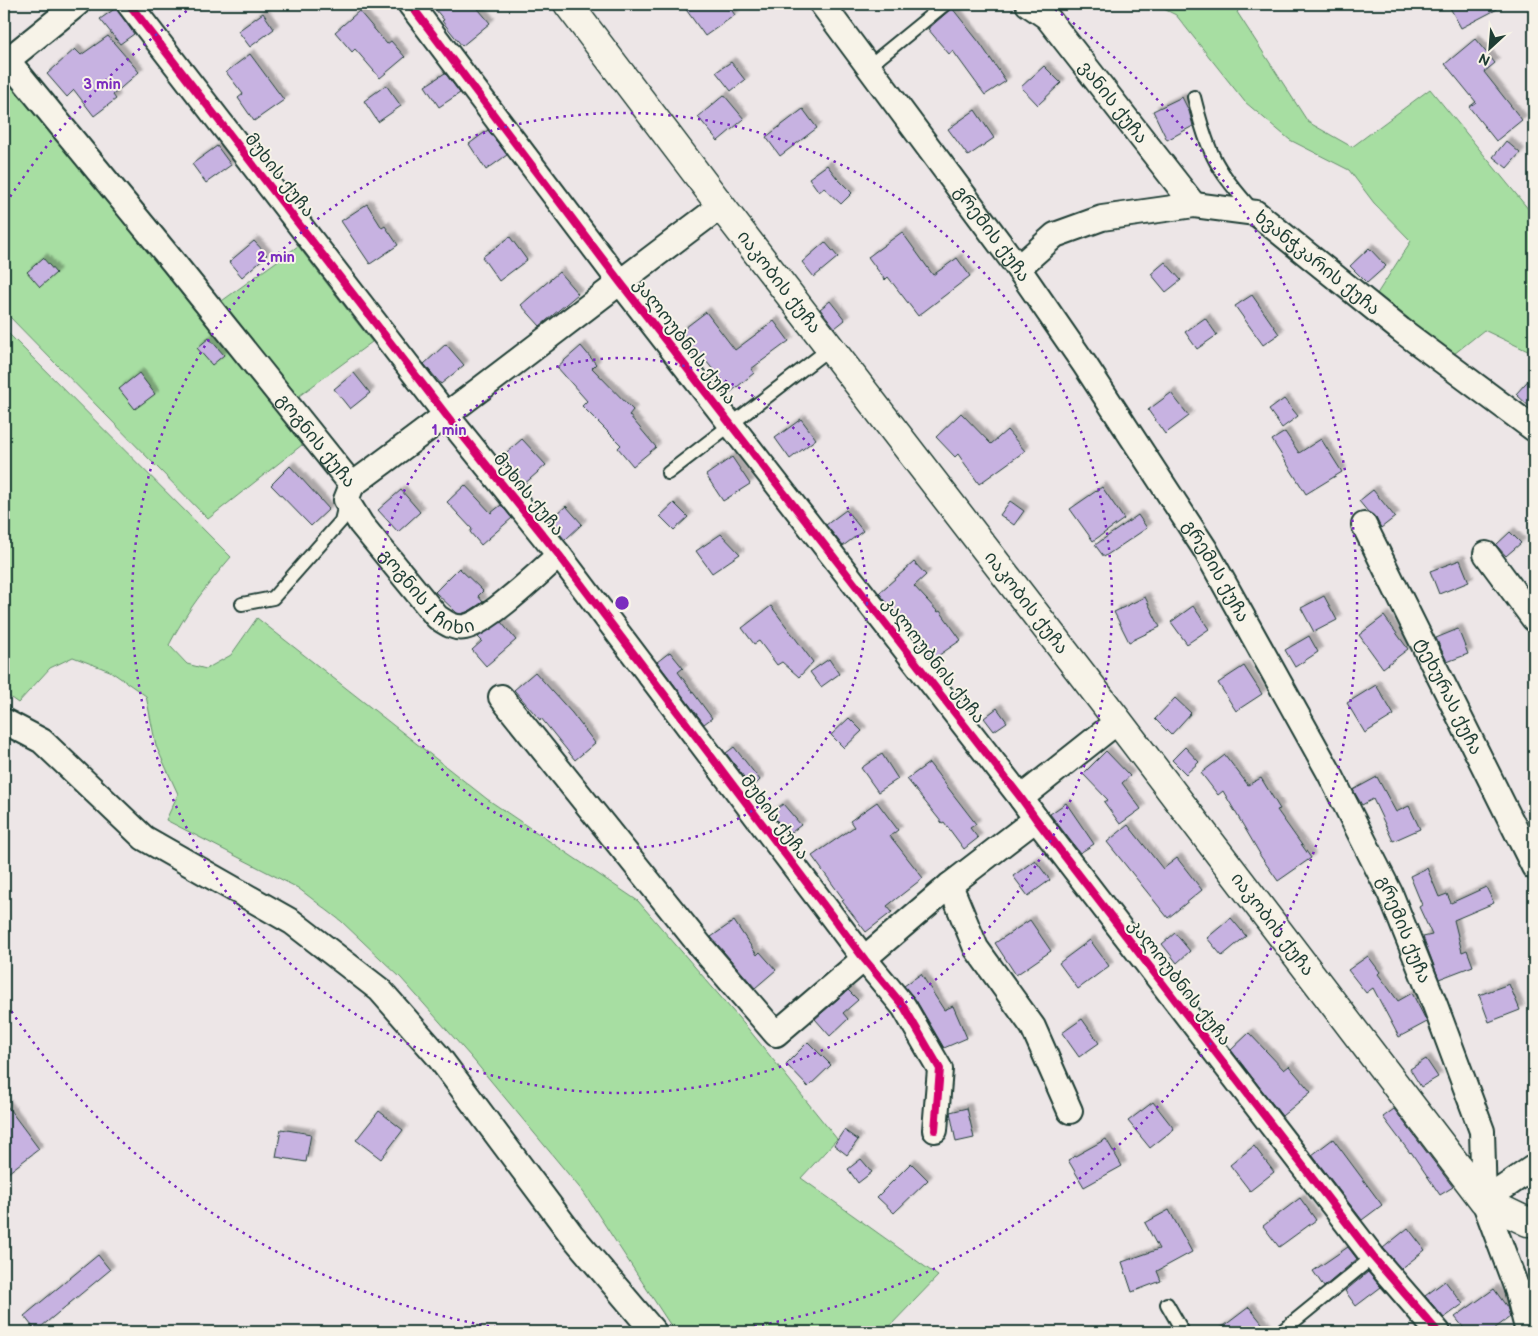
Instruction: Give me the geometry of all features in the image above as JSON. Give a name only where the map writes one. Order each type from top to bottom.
[{"type":"street","name":"გოგნის ქუჩა","points":[[77,4],[6,62],[174,263],[349,493],[620,282],[721,206]]},
{"type":"street","name":"მუხის ქუჩა","points":[[129,4],[447,416],[559,556],[865,960],[904,1007],[940,1069],[935,1130]]},
{"type":"street","name":"კალოუბნის ქუჩა","points":[[410,4],[620,282],[1021,798],[1373,1257],[1438,1332]]},
{"type":"street","name":"იაკობის ქუჩა","points":[[568,4],[1484,1201]]},
{"type":"street","name":"გრემის ქუჩა","points":[[822,4],[1018,268],[1085,365],[1205,549],[1330,774],[1390,893],[1435,1005],[1482,1131],[1484,1201],[1526,1293],[1528,1332]]},
{"type":"street","name":"ვანის ქუჩა","points":[[1028,4],[1047,17],[1194,205]]},
{"type":"street","name":"ხვანჭკარის ქუჩა","points":[[1018,268],[1055,235],[1102,218],[1194,205],[1256,213],[1401,330],[1534,429]]},
{"type":"street","name":"გოგნის I ჩიხი","points":[[349,493],[361,524],[437,617],[451,626],[464,628],[491,613],[559,556]]},
{"type":"street","name":"ტეხურას ქუჩა","points":[[1364,525],[1534,867]]},
{"type":"street","points":[[1486,554],[1534,619]]},
{"type":"street","points":[[502,697],[703,950],[776,1034],[865,960],[950,885],[1036,819]]},
{"type":"street","points":[[4,721],[42,741],[144,838],[292,922],[380,990],[438,1056],[571,1234],[654,1332]]},
{"type":"street","points":[[1021,798],[1118,722]]},
{"type":"street","points":[[950,885],[976,948],[1033,1027],[1070,1112]]},
{"type":"street","points":[[1484,1201],[1534,1167]]},
{"type":"street","points":[[1484,1201],[1528,1222],[1534,1222]]},
{"type":"lane","points":[[869,66],[945,4]]},
{"type":"lane","points":[[1194,97],[1204,133],[1214,158],[1233,188],[1256,213]]},
{"type":"lane","points":[[668,473],[830,348]]},
{"type":"lane","points":[[242,604],[273,598],[342,521],[349,493]]},
{"type":"lane","points":[[1281,1332],[1373,1257]]},
{"type":"lane","points":[[1167,1304],[1183,1332]]},
{"type":"green space","points":[[1154,4],[1245,4],[1237,12],[1308,122],[1352,147],[1430,89],[1534,216],[1534,354],[1484,330],[1449,358],[1373,300],[1411,241],[1374,203],[1349,170],[1290,140],[1245,102],[1176,15]]},
{"type":"green space","points":[[6,75],[201,316],[298,246],[372,342],[280,410],[307,441],[208,519],[4,311],[4,76]]},
{"type":"green space","points":[[4,329],[231,557],[197,599],[169,645],[187,664],[206,669],[231,655],[257,618],[487,799],[638,901],[750,1031],[837,1139],[801,1178],[938,1276],[888,1328],[894,1332],[675,1332],[584,1193],[471,1057],[401,978],[341,921],[298,888],[166,820],[178,794],[156,746],[146,696],[110,671],[73,657],[50,668],[18,703],[4,693]]},
{"type":"building","points":[[431,4],[474,4],[490,23],[462,46]]},
{"type":"building","points":[[682,4],[727,4],[735,15],[705,36]]},
{"type":"building","points":[[1448,4],[1507,4],[1461,28]]},
{"type":"building","points":[[116,8],[134,34],[120,44],[100,19]]},
{"type":"building","points":[[952,8],[1006,81],[985,95],[953,51],[949,54],[928,29]]},
{"type":"building","points":[[359,11],[387,44],[391,41],[405,57],[380,78],[355,49],[352,52],[335,32]]},
{"type":"building","points":[[263,13],[274,29],[250,47],[238,31]]},
{"type":"building","points":[[108,36],[139,72],[113,95],[116,99],[94,116],[74,90],[67,97],[47,74],[75,49],[81,55]]},
{"type":"building","points":[[1475,39],[1495,63],[1484,72],[1522,120],[1496,141],[1469,107],[1476,102],[1445,64]]},
{"type":"building","points":[[250,54],[284,100],[254,121],[238,98],[243,94],[226,72]]},
{"type":"building","points":[[731,62],[745,80],[731,91],[716,72]]},
{"type":"building","points":[[1044,66],[1061,83],[1038,105],[1021,87]]},
{"type":"building","points":[[445,73],[460,93],[439,107],[425,86]]},
{"type":"building","points":[[386,85],[401,106],[378,122],[364,101]]},
{"type":"building","points":[[724,95],[744,119],[718,141],[698,117]]},
{"type":"building","points":[[1182,97],[1189,111],[1193,126],[1167,140],[1153,111]]},
{"type":"building","points":[[803,109],[817,128],[780,156],[766,137]]},
{"type":"building","points":[[975,110],[994,138],[968,156],[948,129]]},
{"type":"building","points":[[488,130],[507,155],[486,170],[469,144]]},
{"type":"building","points":[[1506,141],[1520,153],[1507,168],[1493,157]]},
{"type":"building","points":[[217,146],[231,165],[206,183],[192,164]]},
{"type":"building","points":[[827,165],[852,193],[841,204],[824,188],[819,192],[809,178]]},
{"type":"building","points":[[367,204],[382,228],[385,226],[398,245],[370,264],[341,221]]},
{"type":"building","points":[[902,232],[933,275],[957,258],[970,276],[918,316],[888,277],[885,280],[868,257]]},
{"type":"building","points":[[510,237],[527,260],[499,281],[482,257]]},
{"type":"building","points":[[254,241],[267,255],[242,277],[229,262]]},
{"type":"building","points":[[825,242],[838,257],[814,277],[802,262]]},
{"type":"building","points":[[1369,248],[1386,266],[1367,283],[1350,266]]},
{"type":"building","points":[[43,258],[56,273],[40,287],[27,272]]},
{"type":"building","points":[[1165,262],[1181,280],[1166,292],[1151,274]]},
{"type":"building","points":[[559,272],[578,294],[540,326],[521,305]]},
{"type":"building","points":[[1252,295],[1279,334],[1263,345],[1235,306]]},
{"type":"building","points":[[830,301],[845,320],[835,328],[820,309]]},
{"type":"building","points":[[706,312],[735,350],[774,321],[789,341],[751,369],[754,373],[731,392],[706,361],[704,362],[681,331]]},
{"type":"building","points":[[1205,318],[1217,335],[1197,349],[1185,332]]},
{"type":"building","points":[[209,338],[224,355],[212,365],[197,348]]},
{"type":"building","points":[[446,344],[464,365],[441,384],[424,364]]},
{"type":"building","points":[[581,346],[596,364],[592,368],[633,410],[629,415],[656,447],[633,466],[618,448],[621,445],[582,406],[587,401],[557,367]]},
{"type":"building","points":[[139,373],[155,394],[135,409],[119,389]]},
{"type":"building","points":[[354,373],[370,393],[350,409],[334,389]]},
{"type":"building","points":[[1534,374],[1534,411],[1516,394]]},
{"type":"building","points":[[1171,393],[1189,416],[1165,434],[1148,410]]},
{"type":"building","points":[[1284,399],[1298,416],[1282,428],[1269,410]]},
{"type":"building","points":[[961,413],[991,444],[1007,430],[1025,451],[979,484],[958,454],[955,457],[936,437]]},
{"type":"building","points":[[801,419],[816,439],[790,459],[775,438]]},
{"type":"building","points":[[1285,432],[1299,453],[1321,439],[1342,472],[1306,494],[1272,440]]},
{"type":"building","points":[[522,439],[546,465],[522,486],[499,459]]},
{"type":"building","points":[[732,457],[750,484],[723,501],[706,475]]},
{"type":"building","points":[[290,466],[329,509],[311,526],[271,485]]},
{"type":"building","points":[[465,485],[491,513],[501,505],[512,518],[481,545],[470,532],[472,529],[447,502]]},
{"type":"building","points":[[1102,487],[1124,519],[1093,541],[1070,509]]},
{"type":"building","points":[[401,490],[420,512],[398,532],[378,510]]},
{"type":"building","points":[[1373,490],[1395,517],[1381,528],[1376,518],[1359,501]]},
{"type":"building","points":[[1010,501],[1024,511],[1014,525],[1000,515]]},
{"type":"building","points":[[674,503],[688,517],[674,530],[660,516]]},
{"type":"building","points":[[566,506],[582,524],[565,540],[549,521]]},
{"type":"building","points":[[846,510],[863,531],[843,546],[826,525]]},
{"type":"building","points":[[1138,515],[1147,528],[1104,557],[1095,545]]},
{"type":"building","points":[[1510,532],[1521,543],[1506,556],[1496,545]]},
{"type":"building","points":[[721,534],[740,554],[712,573],[696,551]]},
{"type":"building","points":[[1460,560],[1469,582],[1439,594],[1430,571]]},
{"type":"building","points":[[914,562],[926,575],[914,586],[938,612],[940,611],[961,640],[932,660],[879,593]]},
{"type":"building","points":[[459,568],[483,591],[478,596],[483,602],[461,614],[457,613],[435,592]]},
{"type":"building","points":[[1324,596],[1337,620],[1314,632],[1301,608]]},
{"type":"building","points":[[1145,597],[1160,627],[1129,642],[1114,612]]},
{"type":"building","points":[[771,606],[813,662],[799,677],[782,662],[777,665],[759,641],[754,644],[742,628]]},
{"type":"building","points":[[1193,606],[1209,629],[1187,644],[1171,622]]},
{"type":"building","points":[[1384,616],[1408,649],[1383,668],[1359,635]]},
{"type":"building","points":[[501,622],[516,640],[486,666],[472,650],[482,641],[478,637]]},
{"type":"building","points":[[1458,629],[1468,654],[1447,662],[1436,638]]},
{"type":"building","points":[[1309,636],[1318,652],[1295,667],[1285,650]]},
{"type":"building","points":[[670,652],[683,668],[678,672],[712,718],[704,724],[657,662]]},
{"type":"building","points":[[829,659],[839,674],[821,687],[810,672]]},
{"type":"building","points":[[1244,666],[1262,694],[1236,711],[1218,683]]},
{"type":"building","points":[[535,672],[572,713],[595,743],[575,760],[541,718],[540,720],[514,690]]},
{"type":"building","points":[[1376,685],[1394,715],[1365,733],[1347,703]]},
{"type":"building","points":[[1175,698],[1191,713],[1171,735],[1155,719]]},
{"type":"building","points":[[997,708],[1007,722],[994,731],[984,718]]},
{"type":"building","points":[[849,718],[862,731],[844,748],[831,735]]},
{"type":"building","points":[[734,747],[760,780],[752,788],[726,753]]},
{"type":"building","points":[[1185,747],[1199,762],[1186,774],[1172,760]]},
{"type":"building","points":[[1106,751],[1130,776],[1122,783],[1141,809],[1120,824],[1104,802],[1108,800],[1083,774]]},
{"type":"building","points":[[882,754],[898,779],[878,792],[861,768]]},
{"type":"building","points":[[1225,755],[1248,785],[1261,778],[1280,809],[1277,810],[1311,858],[1278,881],[1259,854],[1223,791],[1218,795],[1201,773]]},
{"type":"building","points":[[929,763],[976,824],[970,828],[978,838],[964,849],[944,822],[942,823],[907,779]]},
{"type":"building","points":[[1377,777],[1396,812],[1409,806],[1420,829],[1393,841],[1373,799],[1362,805],[1353,790]]},
{"type":"building","points":[[877,802],[898,830],[890,836],[923,878],[887,906],[892,912],[866,932],[842,901],[844,900],[812,856],[854,827],[850,821]]},
{"type":"building","points":[[1066,803],[1094,844],[1080,853],[1050,814]]},
{"type":"building","points":[[783,804],[801,825],[788,835],[771,813]]},
{"type":"building","points":[[1128,825],[1163,869],[1177,858],[1202,890],[1168,918],[1107,842]]},
{"type":"building","points":[[1035,860],[1050,880],[1028,896],[1013,876]]},
{"type":"building","points":[[1427,868],[1439,897],[1447,894],[1451,903],[1486,887],[1494,903],[1454,920],[1462,952],[1467,950],[1473,966],[1439,979],[1423,937],[1432,935],[1419,907],[1422,905],[1410,876]]},
{"type":"building","points":[[1231,918],[1246,936],[1222,956],[1207,938]]},
{"type":"building","points":[[1030,920],[1051,951],[1016,975],[995,943]]},
{"type":"building","points":[[734,921],[757,955],[760,952],[776,970],[755,988],[711,937]]},
{"type":"building","points":[[1175,933],[1190,951],[1177,963],[1162,944]]},
{"type":"building","points":[[1090,940],[1109,966],[1078,989],[1059,963]]},
{"type":"building","points":[[1368,956],[1380,972],[1378,974],[1398,1001],[1412,993],[1427,1022],[1399,1037],[1373,988],[1366,993],[1348,970]]},
{"type":"building","points":[[921,974],[944,1010],[953,1006],[967,1038],[944,1048],[916,1000],[904,986]]},
{"type":"building","points":[[1509,984],[1520,1010],[1489,1022],[1479,995]]},
{"type":"building","points":[[848,990],[858,1000],[843,1013],[848,1019],[830,1036],[815,1019]]},
{"type":"building","points":[[1082,1019],[1099,1043],[1079,1057],[1062,1033]]},
{"type":"building","points":[[1249,1033],[1284,1070],[1289,1066],[1311,1092],[1282,1116],[1231,1050]]},
{"type":"building","points":[[808,1042],[831,1065],[808,1087],[786,1064]]},
{"type":"building","points":[[1426,1059],[1438,1077],[1421,1087],[1410,1069]]},
{"type":"building","points":[[4,1102],[39,1149],[4,1176]]},
{"type":"building","points":[[1153,1102],[1174,1129],[1150,1148],[1128,1121]]},
{"type":"building","points":[[967,1108],[974,1138],[956,1142],[950,1112]]},
{"type":"building","points":[[1394,1109],[1453,1187],[1440,1195],[1411,1152],[1383,1117]]},
{"type":"building","points":[[379,1111],[403,1130],[381,1159],[356,1140]]},
{"type":"building","points":[[281,1129],[311,1134],[306,1162],[276,1157]]},
{"type":"building","points":[[844,1130],[858,1140],[847,1155],[834,1145]]},
{"type":"building","points":[[1106,1139],[1122,1166],[1084,1187],[1068,1160]]},
{"type":"building","points":[[1333,1139],[1382,1205],[1362,1220],[1312,1155]]},
{"type":"building","points":[[1254,1146],[1274,1172],[1250,1191],[1230,1165]]},
{"type":"building","points":[[861,1159],[872,1172],[858,1183],[848,1169]]},
{"type":"building","points":[[911,1163],[928,1180],[894,1213],[877,1197]]},
{"type":"building","points":[[1300,1198],[1316,1220],[1279,1247],[1263,1226]]},
{"type":"building","points":[[1169,1210],[1192,1252],[1157,1271],[1161,1281],[1132,1292],[1122,1262],[1159,1249],[1145,1223]]},
{"type":"building","points":[[1408,1228],[1425,1250],[1401,1269],[1383,1248]]},
{"type":"building","points":[[1348,1247],[1357,1259],[1324,1287],[1313,1271]]},
{"type":"building","points":[[98,1255],[110,1270],[36,1331],[24,1316]]},
{"type":"building","points":[[1368,1272],[1381,1287],[1356,1306],[1345,1291]]},
{"type":"building","points":[[1445,1281],[1463,1304],[1444,1318],[1425,1296]]},
{"type":"building","points":[[1494,1289],[1507,1307],[1510,1317],[1490,1332],[1467,1332],[1455,1317]]},
{"type":"building","points":[[1249,1307],[1269,1332],[1216,1332]]},
{"type":"cycle path","points":[[129,4],[447,416],[559,555],[865,960],[904,1007],[940,1069],[935,1130]]},
{"type":"cycle path","points":[[410,4],[620,282],[1021,798],[1373,1257],[1438,1332]]}]
